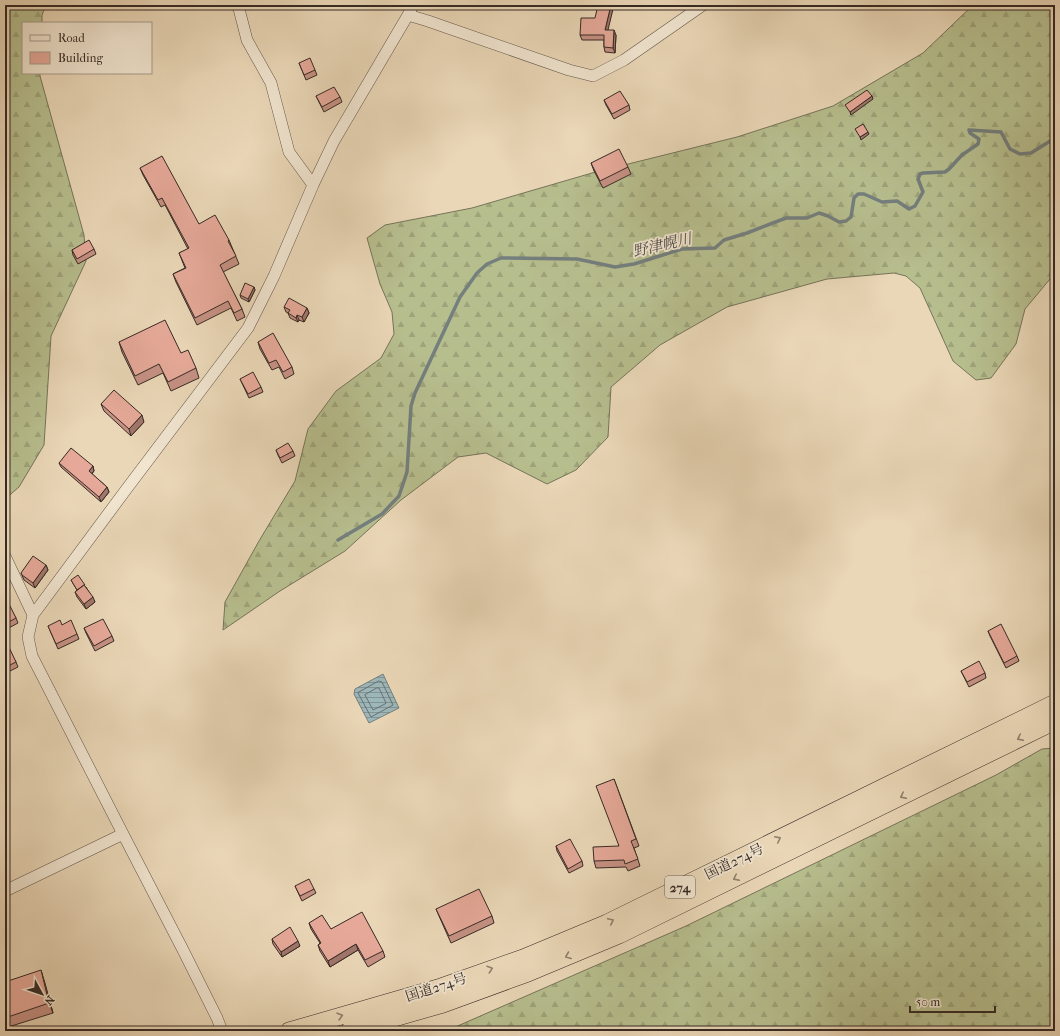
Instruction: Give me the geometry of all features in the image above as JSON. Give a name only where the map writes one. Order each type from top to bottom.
[{"type":"highway","name":"国道274号","points":[[289,1031],[438,988],[522,958],[607,923],[1055,703]]},
{"type":"highway","name":"国道274号","points":[[348,1031],[443,1004],[528,973],[619,935],[1055,721]]},
{"type":"street","points":[[238,5],[246,40],[271,83],[289,152],[313,185]]},
{"type":"street","points":[[222,1031],[214,1011],[32,656],[28,638],[33,615],[125,490],[248,328],[274,276],[313,185],[334,141],[408,16],[413,5]]},
{"type":"street","points":[[408,16],[428,21],[569,70],[593,76],[624,60],[703,5]]},
{"type":"street","points":[[5,556],[33,615]]},
{"type":"street","points":[[5,891],[123,834]]},
{"type":"green space","points":[[5,5],[46,5],[42,15],[42,22],[22,22],[22,74],[40,74],[84,235],[86,261],[51,336],[44,445],[19,487],[5,499]]},
{"type":"green space","points":[[973,5],[1055,5],[1055,273],[1025,309],[1016,344],[991,378],[976,380],[953,361],[920,288],[906,276],[894,273],[827,279],[727,307],[660,345],[611,387],[608,437],[576,470],[547,484],[486,453],[458,457],[401,500],[345,551],[280,591],[223,630],[225,602],[295,481],[308,429],[336,391],[381,358],[394,334],[392,312],[380,284],[367,238],[385,225],[472,208],[592,173],[737,137],[833,106],[923,53]]},
{"type":"green space","points":[[1055,748],[1055,1031],[439,1031],[453,1028],[686,926],[996,775],[1042,749]]},
{"type":"water","points":[[383,674],[399,708],[369,723],[354,694],[355,689]]},
{"type":"building","points":[[598,5],[611,5],[605,30],[614,30],[613,48],[604,47],[604,35],[580,35],[581,18],[595,18]]},
{"type":"building","points":[[310,58],[315,70],[304,75],[299,63]]},
{"type":"building","points":[[334,87],[340,97],[322,107],[316,96]]},
{"type":"building","points":[[867,90],[872,96],[850,112],[845,105]]},
{"type":"building","points":[[620,91],[629,105],[612,114],[604,100]]},
{"type":"building","points":[[863,124],[868,132],[860,137],[855,129]]},
{"type":"building","points":[[619,149],[628,167],[600,181],[591,163]]},
{"type":"building","points":[[162,156],[199,224],[215,215],[229,240],[228,241],[236,256],[220,265],[242,309],[234,313],[228,301],[195,318],[173,274],[186,268],[179,253],[189,248],[162,198],[158,200],[140,168]]},
{"type":"building","points":[[89,240],[94,249],[77,259],[72,250]]},
{"type":"building","points":[[245,283],[254,287],[248,299],[240,295]]},
{"type":"building","points":[[289,298],[307,308],[302,317],[297,315],[296,318],[288,313],[290,310],[284,307]]},
{"type":"building","points":[[165,320],[181,353],[188,350],[196,368],[168,382],[159,364],[135,376],[119,342]]},
{"type":"building","points":[[273,333],[292,367],[283,372],[276,360],[269,363],[258,342]]},
{"type":"building","points":[[253,372],[261,387],[248,394],[240,379]]},
{"type":"building","points":[[114,390],[142,415],[129,429],[101,404]]},
{"type":"building","points":[[288,443],[293,451],[280,458],[276,450]]},
{"type":"building","points":[[71,448],[93,466],[89,471],[107,487],[99,497],[59,463]]},
{"type":"building","points":[[33,556],[46,565],[33,583],[21,573]]},
{"type":"building","points":[[78,575],[85,585],[77,590],[71,580]]},
{"type":"building","points":[[84,585],[93,597],[84,604],[75,592]]},
{"type":"building","points":[[6,598],[16,618],[5,624],[5,599]]},
{"type":"building","points":[[103,619],[112,636],[94,646],[84,628]]},
{"type":"building","points":[[60,620],[62,625],[71,620],[77,634],[56,644],[48,626]]},
{"type":"building","points":[[1001,624],[1017,656],[1004,663],[988,631]]},
{"type":"building","points":[[7,643],[16,662],[6,667],[5,644]]},
{"type":"building","points":[[979,661],[985,673],[967,682],[961,671]]},
{"type":"building","points":[[614,779],[636,839],[631,841],[638,859],[625,864],[624,860],[594,861],[593,847],[619,846],[596,786]]},
{"type":"building","points":[[570,839],[582,861],[568,869],[556,846]]},
{"type":"building","points":[[309,879],[314,889],[300,896],[295,886]]},
{"type":"building","points":[[479,889],[492,916],[449,936],[436,909]]},
{"type":"building","points":[[362,912],[383,951],[365,960],[356,944],[328,961],[318,945],[321,943],[309,923],[322,915],[331,929]]},
{"type":"building","points":[[290,927],[298,941],[281,952],[272,939]]},
{"type":"building","points":[[41,970],[49,1003],[5,1018],[5,982]]},
{"type":"waterway","name":"野津幌川","points":[[338,540],[382,514],[399,496],[407,472],[411,406],[415,393],[460,297],[477,273],[487,264],[501,258],[577,259],[615,267],[634,264],[682,249],[715,248],[724,240],[786,218],[807,218],[819,213],[839,222],[846,221],[851,217],[854,198],[858,194],[864,194],[882,202],[897,201],[909,209],[915,206],[923,192],[918,179],[920,174],[945,172],[962,155],[978,144],[979,139],[970,133],[969,130],[1001,132],[1010,149],[1020,154],[1031,153],[1055,138]]}]
